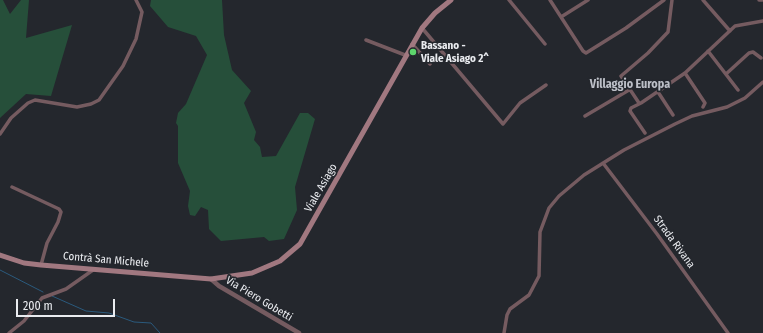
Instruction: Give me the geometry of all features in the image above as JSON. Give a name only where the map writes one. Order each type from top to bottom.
[{"type":"main road","name":"Viale Asiago","points":[[211,278],[252,273],[280,261],[300,244],[342,171],[405,55],[422,28],[435,13],[451,0]]},
{"type":"main road","name":"Contrà San Michele","points":[[0,255],[24,263],[41,265],[211,278]]},
{"type":"street","points":[[0,134],[11,118],[28,103],[35,100],[77,107],[91,104],[99,100],[123,66],[136,39],[142,12],[136,0]]},
{"type":"street","points":[[509,0],[545,44]]},
{"type":"street","points":[[550,0],[583,51],[588,52],[626,28],[664,0]]},
{"type":"street","points":[[561,17],[588,0]]},
{"type":"street","points":[[639,103],[621,76],[648,53],[668,32],[672,0]]},
{"type":"street","points":[[703,0],[730,31]]},
{"type":"street","points":[[645,133],[630,111],[632,108],[685,73],[736,26],[763,21]]},
{"type":"street","points":[[422,28],[503,124],[520,103],[546,85]]},
{"type":"street","points":[[366,40],[405,55]]},
{"type":"street","points":[[412,44],[430,64]]},
{"type":"street","points":[[708,52],[738,90]]},
{"type":"street","points":[[726,74],[750,53],[753,52],[761,58]]},
{"type":"street","points":[[685,73],[705,103],[703,107]]},
{"type":"street","points":[[504,333],[507,315],[510,309],[529,296],[539,276],[540,232],[549,208],[569,186],[603,163],[664,128],[692,116],[727,106],[745,98],[763,82]]},
{"type":"street","points":[[585,116],[629,90]]},
{"type":"street","points":[[658,92],[673,115]]},
{"type":"street","name":"Strada Rivana","points":[[603,163],[657,234],[728,333]]},
{"type":"street","points":[[12,186],[59,209],[60,212],[58,222],[47,243],[41,265]]},
{"type":"street","points":[[9,333],[24,321],[42,298],[66,289],[93,270]]},
{"type":"street","name":"Via Piero Gobetti","points":[[211,278],[219,286],[299,333]]},
{"type":"green space","points":[[0,0],[3,0],[10,14],[21,0],[29,0],[26,38],[72,25],[51,96],[26,94],[0,118]]},
{"type":"green space","points":[[151,0],[222,0],[224,35],[232,70],[251,91],[244,103],[256,132],[254,140],[260,147],[262,157],[276,156],[300,113],[308,113],[315,119],[295,187],[297,210],[284,239],[269,241],[264,237],[221,241],[209,229],[208,210],[201,207],[195,216],[190,215],[188,206],[190,191],[178,163],[178,126],[176,123],[178,113],[186,104],[207,55],[196,36],[168,27],[150,6]]},
{"type":"waterway","points":[[0,270],[43,292]]},
{"type":"waterway","points":[[52,296],[86,311],[109,313],[134,322],[151,323],[160,333]]},
{"type":"place","name":"Bassano - Viale Asiago 2^","points":[[413,52]]},
{"type":"district","name":"Villaggio Europa","points":[[630,85]]}]
